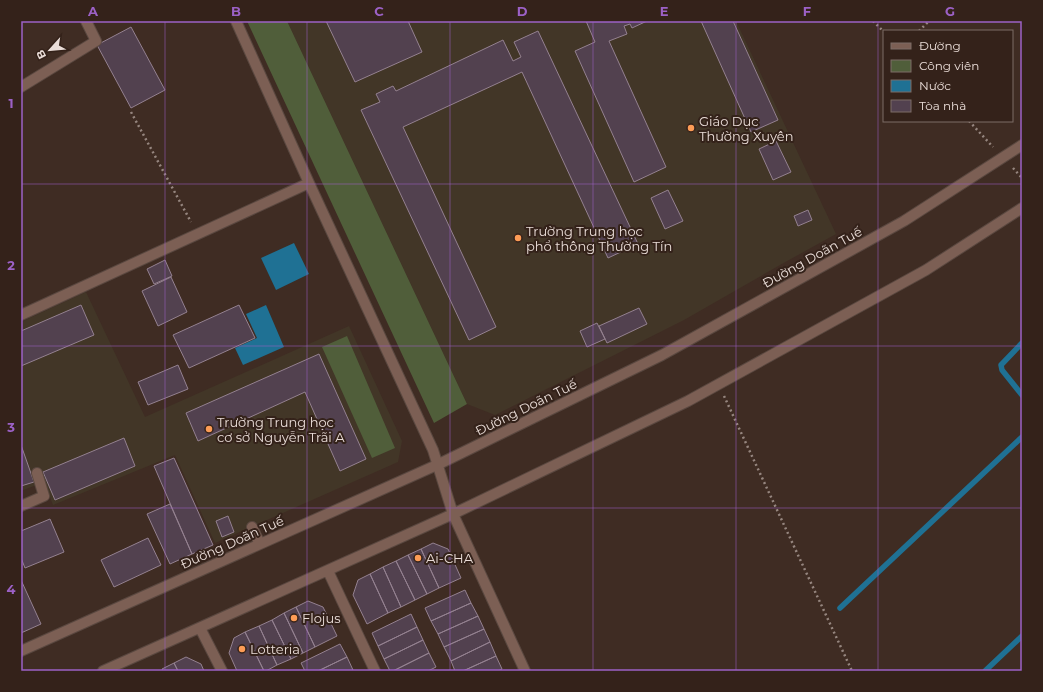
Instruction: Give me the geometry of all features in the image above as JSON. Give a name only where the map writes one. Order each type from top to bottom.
[{"type":"street","points":[[21,87],[96,41],[86,21]]},
{"type":"street","points":[[236,21],[309,183],[433,450],[439,464],[453,514],[525,671]]},
{"type":"street","name":"Đường Doãn Tuế","points":[[21,651],[439,464],[662,355],[904,221],[1022,145]]},
{"type":"street","points":[[21,315],[309,183]]},
{"type":"street","points":[[103,671],[453,514],[688,401],[926,270],[1022,208]]},
{"type":"street","points":[[21,506],[44,496],[37,473]]},
{"type":"street","points":[[252,528],[260,544]]},
{"type":"street","points":[[328,571],[375,671]]},
{"type":"street","points":[[200,628],[222,671]]},
{"type":"path","points":[[873,21],[883,31]]},
{"type":"path","points":[[920,30],[929,21]]},
{"type":"path","points":[[131,112],[198,233]]},
{"type":"path","points":[[724,395],[852,671]]},
{"type":"shaded area","name":"Trường Trung học phổ thông Thường Tín","points":[[287,21],[736,21],[836,234],[684,320],[495,415],[467,404]]},
{"type":"shaded area","name":"Trường Trung học cơ sở Nguyễn Trãi A","points":[[86,292],[145,417],[349,326],[402,441],[398,462],[215,543],[175,455],[53,505],[44,482],[21,491],[21,322]]},
{"type":"green space","points":[[247,21],[287,21],[467,404],[434,423]]},
{"type":"green space","points":[[347,336],[395,448],[372,458],[322,347]]},
{"type":"water","points":[[294,243],[309,274],[276,290],[261,258]]},
{"type":"water","points":[[266,305],[284,347],[243,365],[235,348],[257,338],[246,314]]},
{"type":"building","points":[[326,21],[408,21],[422,52],[355,82]]},
{"type":"building","points":[[586,21],[647,21],[632,28],[630,24],[624,26],[627,34],[609,41],[666,167],[634,182],[575,51],[595,42]]},
{"type":"building","points":[[701,21],[733,21],[778,120],[751,132]]},
{"type":"building","points":[[131,27],[165,90],[131,108],[97,45]]},
{"type":"building","points":[[538,31],[638,244],[608,258],[522,72],[403,127],[496,327],[469,340],[361,110],[380,102],[376,94],[393,86],[396,91],[503,40],[513,61],[521,57],[514,42]]},
{"type":"building","points":[[776,141],[791,172],[773,180],[759,149]]},
{"type":"building","points":[[668,190],[683,221],[665,229],[651,198]]},
{"type":"building","points":[[808,210],[812,220],[798,226],[794,216]]},
{"type":"building","points":[[165,260],[172,276],[154,284],[147,269]]},
{"type":"building","points":[[171,277],[187,312],[158,326],[142,291]]},
{"type":"building","points":[[81,305],[94,335],[21,366],[21,331]]},
{"type":"building","points":[[239,305],[255,338],[189,368],[173,335]]},
{"type":"building","points":[[639,308],[647,324],[607,343],[599,326]]},
{"type":"building","points":[[597,323],[605,339],[587,347],[580,331]]},
{"type":"building","points":[[319,354],[366,459],[340,471],[305,392],[198,441],[186,413]]},
{"type":"building","points":[[178,365],[188,389],[148,405],[138,382]]},
{"type":"building","points":[[124,438],[135,466],[55,500],[43,472]]},
{"type":"building","points":[[21,445],[34,482],[21,486]]},
{"type":"building","points":[[174,458],[213,545],[192,554],[154,466]]},
{"type":"building","points":[[170,504],[192,554],[170,564],[147,514]]},
{"type":"building","points":[[228,516],[234,532],[222,537],[216,521]]},
{"type":"building","points":[[50,519],[64,552],[25,568],[21,558],[21,531]]},
{"type":"building","points":[[148,538],[161,565],[114,587],[101,560]]},
{"type":"building","points":[[433,543],[448,549],[461,578],[439,588],[421,549]]},
{"type":"building","points":[[421,549],[439,588],[427,594],[408,555]]},
{"type":"building","points":[[408,555],[427,594],[415,600],[396,561]]},
{"type":"building","points":[[396,561],[415,600],[401,607],[383,567]]},
{"type":"building","points":[[383,567],[401,607],[388,613],[370,574]]},
{"type":"building","points":[[370,574],[388,613],[367,624],[353,595],[358,580]]},
{"type":"building","points":[[21,580],[41,624],[21,633]]},
{"type":"building","points":[[465,590],[471,603],[431,621],[425,608]]},
{"type":"building","points":[[308,601],[323,607],[337,636],[315,647],[296,607]]},
{"type":"building","points":[[471,603],[478,616],[438,634],[431,621]]},
{"type":"building","points":[[296,607],[315,647],[303,653],[284,613]]},
{"type":"building","points":[[284,613],[303,653],[291,659],[272,620]]},
{"type":"building","points":[[411,614],[417,627],[378,646],[372,633]]},
{"type":"building","points":[[478,616],[484,629],[444,647],[438,634]]},
{"type":"building","points":[[272,620],[291,659],[277,665],[259,626]]},
{"type":"building","points":[[259,626],[277,665],[266,671],[264,671],[245,632]]},
{"type":"building","points":[[417,627],[423,640],[384,659],[378,646]]},
{"type":"building","points":[[484,629],[490,642],[451,661],[444,647]]},
{"type":"building","points":[[245,632],[264,671],[237,671],[229,653],[234,638]]},
{"type":"building","points":[[423,640],[429,653],[393,671],[390,671],[384,659]]},
{"type":"building","points":[[490,642],[496,656],[463,671],[455,671],[451,661]]},
{"type":"building","points":[[340,644],[347,657],[318,671],[305,671],[301,663]]},
{"type":"building","points":[[429,653],[436,667],[428,671],[393,671]]},
{"type":"building","points":[[496,656],[502,669],[498,671],[463,671]]},
{"type":"building","points":[[186,657],[201,664],[204,671],[178,671],[174,663]]},
{"type":"building","points":[[347,657],[353,670],[351,671],[318,671]]},
{"type":"building","points":[[174,663],[178,671],[163,671],[162,669]]},
{"type":"waterway","points":[[1022,343],[1001,365],[1002,370],[1022,395]]},
{"type":"waterway","points":[[840,608],[1022,437]]},
{"type":"waterway","points":[[985,671],[1022,636]]},
{"type":"place","name":"Giáo Dục Thường Xuyên","points":[[691,128]]},
{"type":"place","name":"Trường Trung học phổ thông Thường Tín","points":[[518,238]]},
{"type":"place","name":"Trường Trung học cơ sở Nguyễn Trãi A","points":[[209,429]]},
{"type":"place","name":"Ai-CHA","points":[[418,558]]},
{"type":"place","name":"Flojus","points":[[294,618]]},
{"type":"place","name":"Lotteria","points":[[242,649]]}]
